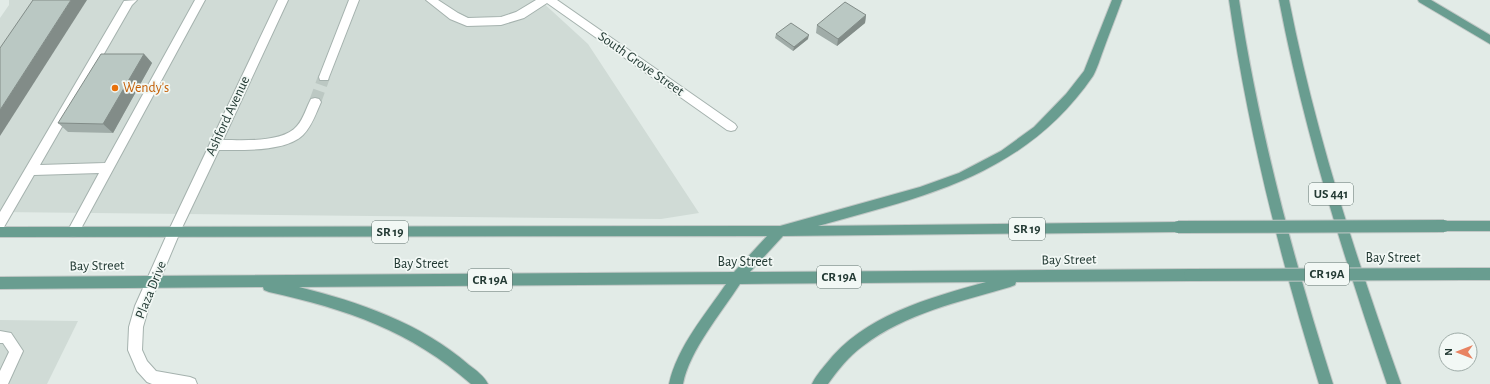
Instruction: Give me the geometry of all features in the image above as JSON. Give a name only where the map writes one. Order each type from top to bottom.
[{"type":"main road","points":[[676,384],[678,374],[692,345],[737,278],[780,231],[921,192],[963,176],[1005,154],[1038,130],[1070,97],[1089,73],[1117,0]]},
{"type":"main road","points":[[1234,0],[1238,35],[1253,112],[1276,212],[1326,384]]},
{"type":"main road","name":"US 441","points":[[1284,0],[1291,42],[1310,125],[1337,214],[1394,384]]},
{"type":"main road","points":[[1423,0],[1490,40]]},
{"type":"main road","name":"SR 19","points":[[0,232],[780,231],[1490,226]]},
{"type":"main road","name":"Bay Street","points":[[0,283],[1490,274]]},
{"type":"main road","points":[[819,384],[844,354],[876,328],[910,311],[1022,277]]},
{"type":"main road","points":[[243,281],[309,294],[387,320],[423,340],[481,384]]},
{"type":"main road","points":[[1319,363],[1319,384]]},
{"type":"street","points":[[0,223],[128,3],[132,0]]},
{"type":"street","points":[[73,232],[200,0]]},
{"type":"street","name":"Ashford Avenue","points":[[174,232],[283,0]]},
{"type":"street","points":[[324,77],[354,0]]},
{"type":"street","points":[[431,0],[454,16],[467,22],[501,21],[520,15],[544,0]]},
{"type":"street","name":"South Grove Street","points":[[550,0],[731,127]]},
{"type":"street","points":[[215,146],[278,141],[294,136],[305,123],[315,102]]},
{"type":"street","points":[[31,170],[108,168]]},
{"type":"street","name":"Plaza Drive","points":[[174,232],[142,306],[136,327],[135,350],[142,366],[152,377],[190,384]]},
{"type":"street","points":[[0,337],[6,337],[16,352],[0,384]]},
{"type":"shaded area","points":[[9,0],[540,0],[588,44],[699,213],[661,219],[0,212],[0,18],[9,5]]},
{"type":"shaded area","points":[[0,320],[78,321],[47,384],[0,384]]},
{"type":"building","points":[[33,0],[71,0],[0,110],[0,48]]},
{"type":"building","points":[[845,2],[866,15],[838,39],[817,25]]},
{"type":"building","points":[[791,23],[809,35],[794,47],[776,34]]},
{"type":"building","points":[[101,54],[144,54],[103,124],[58,123]]},
{"type":"tunnel","points":[[315,102],[324,77]]},
{"type":"place","name":"Wendy's","points":[[115,88]]}]
